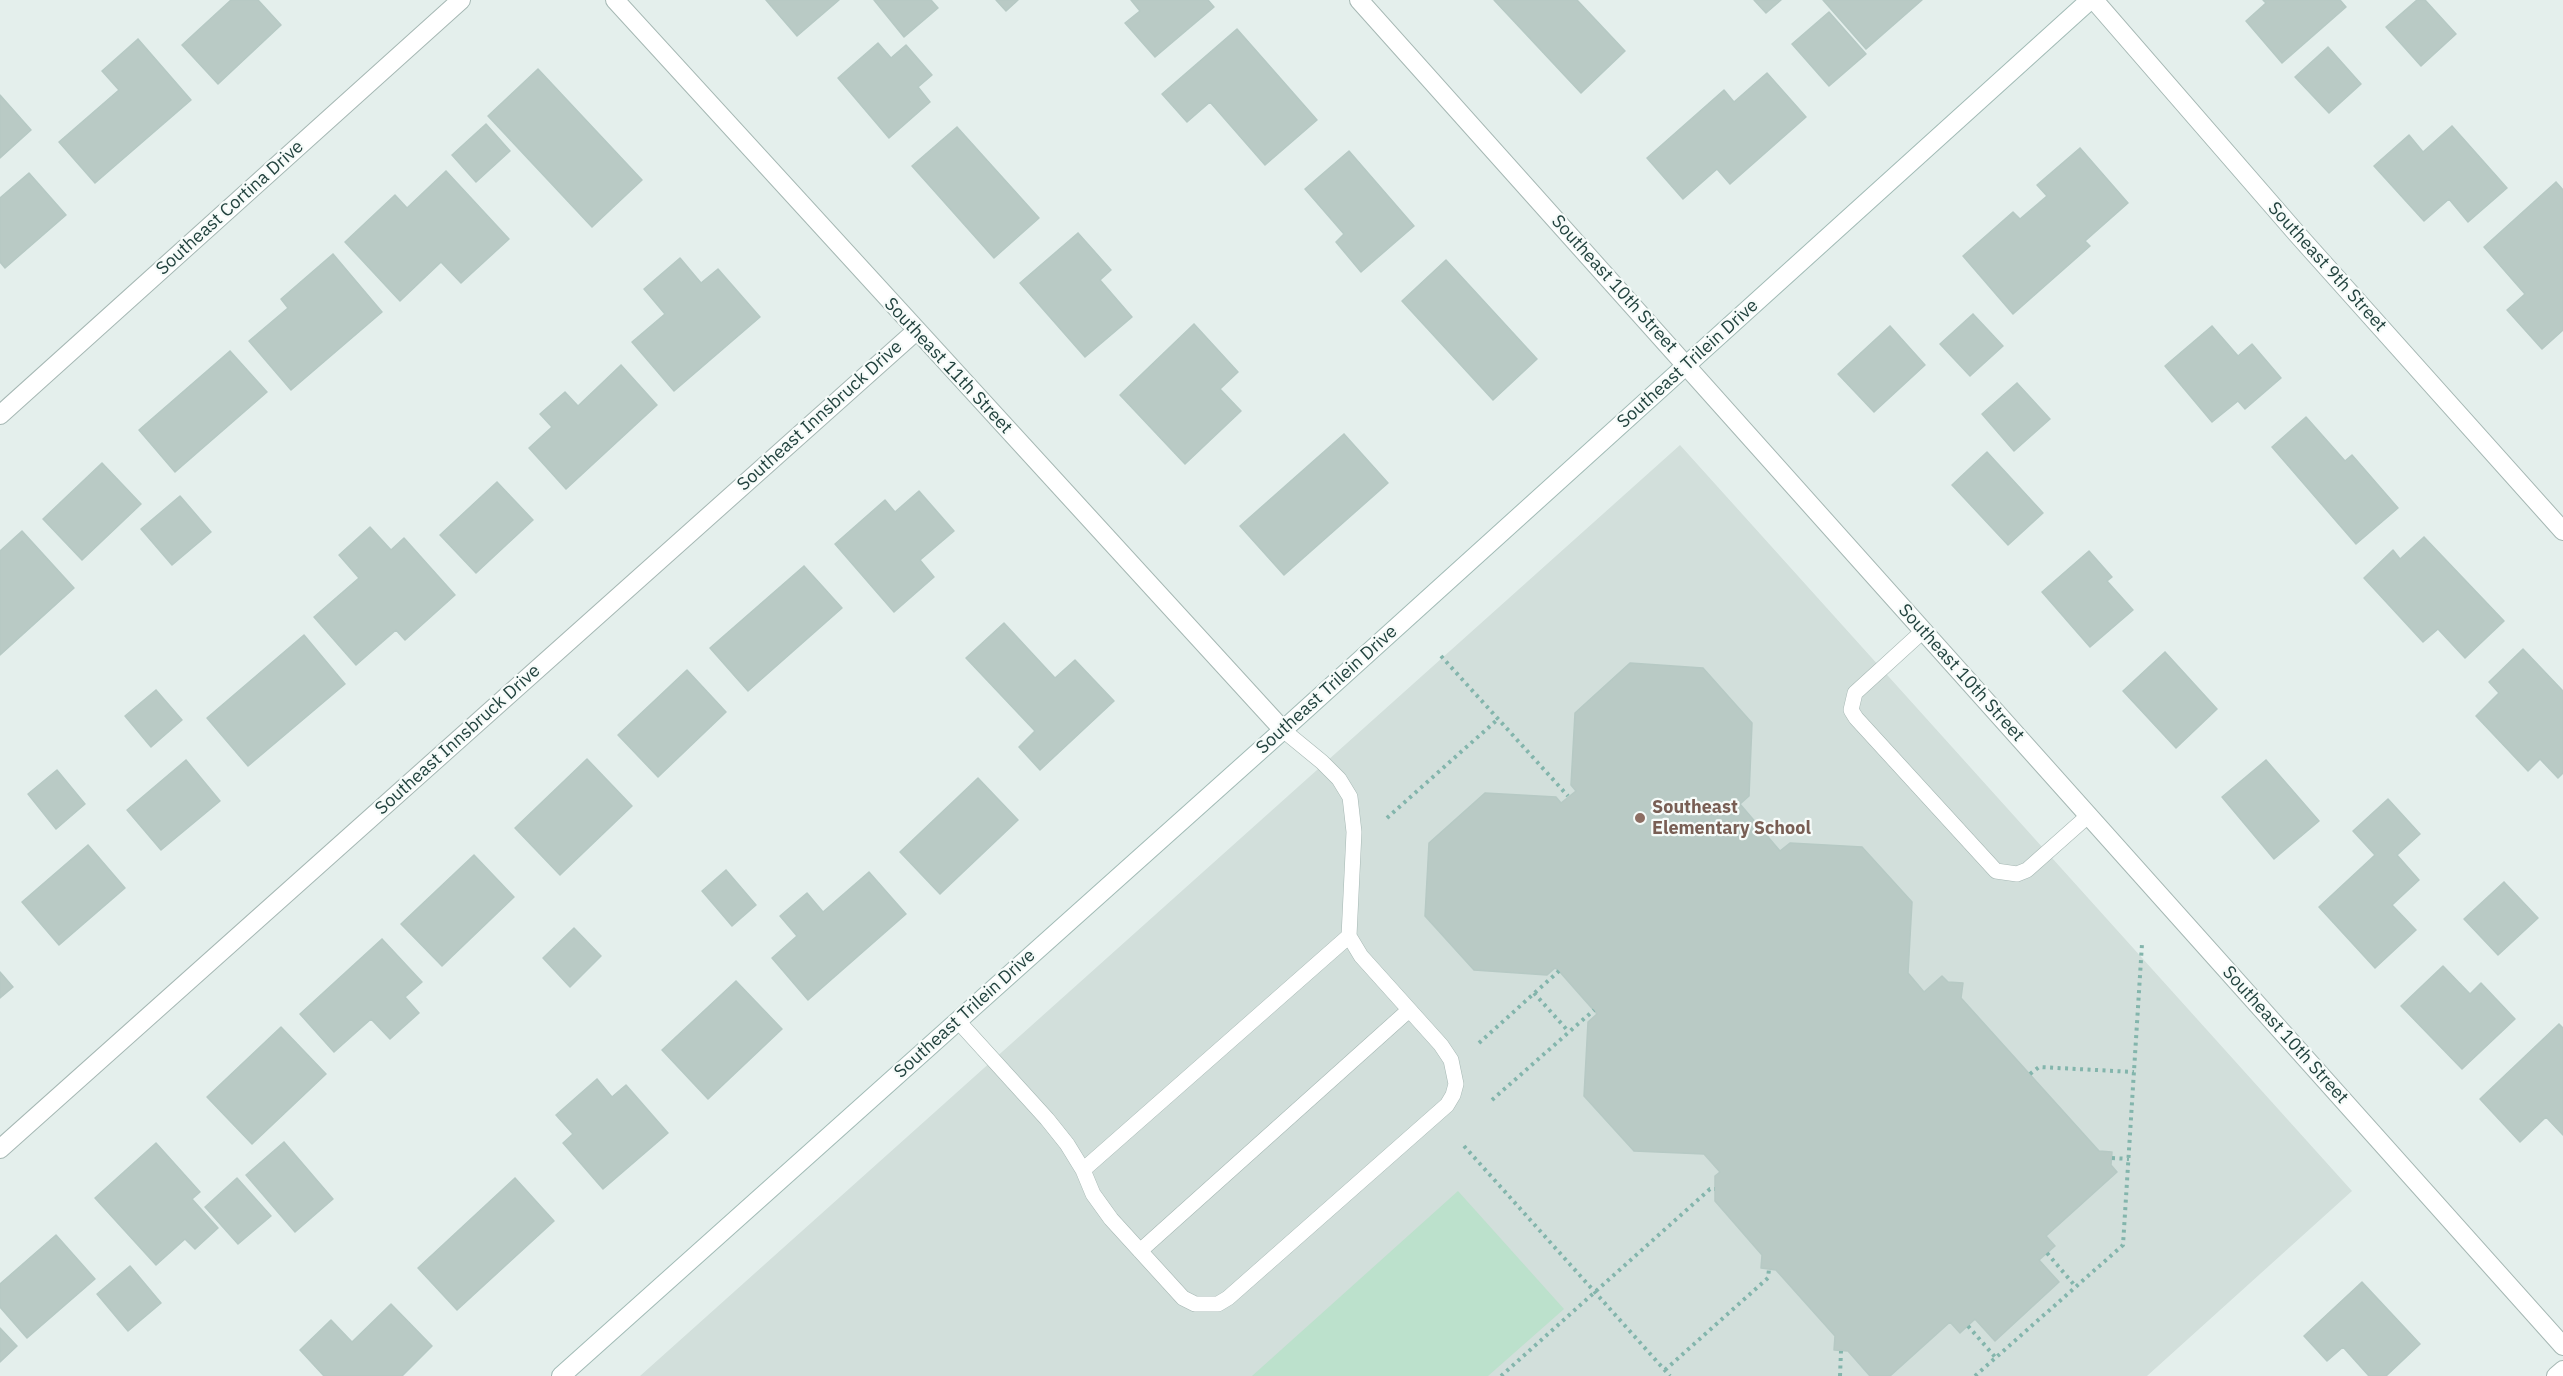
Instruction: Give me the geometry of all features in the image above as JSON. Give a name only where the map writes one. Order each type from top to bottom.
[{"type":"street","name":"Southeast Cortina Drive","points":[[0,415],[461,0]]},
{"type":"street","name":"Southeast 11th Street","points":[[615,0],[1283,730]]},
{"type":"street","name":"Southeast 10th Street","points":[[1359,0],[2563,1346]]},
{"type":"street","name":"Southeast Trilein Drive","points":[[561,1376],[1283,730],[2092,0]]},
{"type":"street","name":"Southeast 9th Street","points":[[2092,0],[2298,236],[2563,531]]},
{"type":"street","name":"Southeast Innsbruck Drive","points":[[0,1149],[916,331]]},
{"type":"street","points":[[2556,1376],[2563,1370]]},
{"type":"lane","points":[[1923,631],[1855,693],[1851,710],[1856,718],[1996,871],[2017,874],[2027,870],[2089,815]]},
{"type":"lane","points":[[958,1021],[1067,1144],[1083,1170],[1093,1194],[1111,1219],[1183,1298],[1195,1304],[1218,1304],[1228,1298],[1447,1105],[1456,1084],[1451,1060],[1441,1045],[1361,956],[1349,936],[1354,832],[1350,797],[1339,779],[1323,762],[1283,730]]},
{"type":"lane","points":[[1083,1170],[1349,936]]},
{"type":"lane","points":[[1140,1251],[1409,1010]]},
{"type":"path","points":[[1441,656],[1568,796]]},
{"type":"path","points":[[1387,818],[1498,719]]},
{"type":"path","points":[[1975,1376],[2123,1245],[2142,944]]},
{"type":"path","points":[[1479,1043],[1559,971]]},
{"type":"path","points":[[1534,993],[1569,1032]]},
{"type":"path","points":[[1492,1100],[1594,1010]]},
{"type":"path","points":[[2030,1074],[2039,1067],[2134,1072]]},
{"type":"path","points":[[1464,1146],[1670,1376]]},
{"type":"path","points":[[2112,1158],[2129,1159]]},
{"type":"path","points":[[1500,1376],[1710,1189],[1715,1189]]},
{"type":"path","points":[[2047,1253],[2076,1287]]},
{"type":"path","points":[[1665,1370],[1768,1278],[1769,1269]]},
{"type":"path","points":[[1968,1326],[1996,1358]]},
{"type":"path","points":[[1840,1376],[1841,1351]]},
{"type":"shaded area","name":"Southeast Elementary School","points":[[1680,445],[2352,1191],[2147,1376],[640,1376]]},
{"type":"green space","points":[[1458,1191],[1564,1309],[1488,1376],[1252,1376]]},
{"type":"building","points":[[231,0],[258,0],[281,25],[218,84],[182,45]]},
{"type":"building","points":[[766,0],[839,0],[797,36]]},
{"type":"building","points":[[874,0],[931,0],[938,8],[904,37]]},
{"type":"building","points":[[996,0],[1018,0],[1006,11]]},
{"type":"building","points":[[1131,0],[1208,0],[1214,7],[1155,57],[1125,23],[1140,11]]},
{"type":"building","points":[[1494,0],[1577,0],[1625,51],[1581,93]]},
{"type":"building","points":[[1754,0],[1781,0],[1766,13]]},
{"type":"building","points":[[1823,0],[1922,0],[1866,49]]},
{"type":"building","points":[[2263,0],[2340,0],[2346,7],[2282,63],[2246,21],[2266,3]]},
{"type":"building","points":[[2417,0],[2425,0],[2456,34],[2421,66],[2386,27]]},
{"type":"building","points":[[1829,12],[1866,54],[1829,86],[1792,44]]},
{"type":"building","points":[[1237,29],[1317,120],[1265,165],[1210,102],[1187,122],[1162,94]]},
{"type":"building","points":[[138,39],[191,100],[95,183],[59,142],[119,90],[102,71]]},
{"type":"building","points":[[878,43],[891,58],[906,45],[932,75],[918,87],[930,102],[889,138],[838,78]]},
{"type":"building","points":[[2328,47],[2361,84],[2329,113],[2295,77]]},
{"type":"building","points":[[538,69],[642,180],[592,227],[488,116]]},
{"type":"building","points":[[1767,73],[1806,117],[1730,184],[1717,169],[1683,199],[1647,158],[1724,90],[1734,102]]},
{"type":"building","points":[[0,95],[31,130],[0,158]]},
{"type":"building","points":[[486,124],[510,151],[476,182],[452,155]]},
{"type":"building","points":[[2452,126],[2507,188],[2468,222],[2449,199],[2424,221],[2374,166],[2409,135],[2423,152]]},
{"type":"building","points":[[957,127],[1039,218],[994,258],[912,166]]},
{"type":"building","points":[[2080,148],[2128,203],[2085,241],[2090,246],[2013,314],[1963,256],[2013,212],[2020,219],[2047,196],[2037,185]]},
{"type":"building","points":[[1349,151],[1414,226],[1361,272],[1336,242],[1344,234],[1305,189]]},
{"type":"building","points":[[446,171],[509,239],[461,283],[441,262],[400,301],[345,242],[395,195],[407,208]]},
{"type":"building","points":[[29,173],[66,215],[5,268],[0,262],[0,198]]},
{"type":"building","points":[[2556,182],[2563,190],[2563,330],[2542,349],[2507,310],[2525,294],[2484,247]]},
{"type":"building","points":[[1078,233],[1111,270],[1100,280],[1132,317],[1085,357],[1020,283]]},
{"type":"building","points":[[333,254],[382,312],[291,390],[249,341],[288,308],[281,299]]},
{"type":"building","points":[[680,258],[701,283],[718,269],[760,317],[674,391],[632,342],[665,314],[644,289]]},
{"type":"building","points":[[1446,260],[1537,359],[1493,400],[1402,301]]},
{"type":"building","points":[[1973,314],[2003,346],[1970,376],[1940,344]]},
{"type":"building","points":[[1194,324],[1238,372],[1220,389],[1241,411],[1185,464],[1120,395]]},
{"type":"building","points":[[1890,326],[1925,365],[1874,412],[1838,374]]},
{"type":"building","points":[[2212,326],[2238,356],[2252,344],[2281,378],[2245,409],[2238,401],[2212,422],[2165,366]]},
{"type":"building","points":[[230,351],[267,392],[175,472],[139,430]]},
{"type":"building","points":[[621,365],[657,405],[566,489],[529,448],[552,427],[540,414],[565,392],[578,406]]},
{"type":"building","points":[[2017,383],[2050,419],[2014,451],[1982,414]]},
{"type":"building","points":[[2306,417],[2345,461],[2352,455],[2398,508],[2356,544],[2272,447]]},
{"type":"building","points":[[1344,434],[1388,483],[1284,575],[1240,526]]},
{"type":"building","points":[[1987,452],[2043,513],[2008,545],[1952,485]]},
{"type":"building","points":[[102,463],[141,504],[82,560],[43,519]]},
{"type":"building","points":[[497,482],[533,520],[476,573],[440,535]]},
{"type":"building","points":[[919,491],[954,531],[920,560],[934,577],[894,612],[835,544],[885,500],[895,512]]},
{"type":"building","points":[[180,496],[211,532],[172,565],[141,529]]},
{"type":"building","points":[[370,527],[391,550],[404,538],[455,595],[405,640],[396,630],[356,665],[314,617],[359,578],[339,555]]},
{"type":"building","points":[[22,531],[74,588],[0,655],[0,551]]},
{"type":"building","points":[[2424,537],[2504,621],[2465,658],[2438,629],[2423,642],[2364,578],[2393,550],[2400,559]]},
{"type":"building","points":[[2089,551],[2112,577],[2107,581],[2133,610],[2090,647],[2042,592]]},
{"type":"building","points":[[804,566],[842,608],[748,691],[710,648]]},
{"type":"building","points":[[1004,623],[1055,678],[1075,660],[1114,701],[1040,770],[1019,747],[1035,731],[966,658]]},
{"type":"building","points":[[304,635],[345,684],[248,766],[207,718]]},
{"type":"building","points":[[2523,649],[2563,691],[2563,773],[2558,778],[2540,759],[2528,771],[2476,716],[2499,693],[2489,682]]},
{"type":"building","points":[[2165,652],[2217,709],[2176,748],[2123,691]]},
{"type":"building","name":"Southeast Elementary School","points":[[1630,663],[1703,668],[1752,723],[1749,796],[1740,804],[1780,851],[1790,843],[1862,847],[1912,902],[1908,973],[1924,992],[1942,976],[1948,982],[1963,983],[1961,998],[2099,1151],[2112,1152],[2111,1165],[2117,1172],[2046,1236],[2055,1246],[2039,1260],[2059,1282],[1995,1341],[1975,1319],[1960,1333],[1950,1322],[1890,1376],[1870,1376],[1848,1351],[1834,1350],[1835,1336],[1776,1270],[1761,1268],[1762,1255],[1715,1201],[1715,1176],[1720,1172],[1704,1154],[1634,1151],[1584,1096],[1588,1022],[1597,1014],[1559,971],[1555,968],[1547,975],[1474,970],[1425,916],[1429,843],[1485,793],[1556,797],[1561,803],[1576,791],[1571,785],[1575,713]]},
{"type":"building","points":[[687,670],[726,712],[658,777],[618,735]]},
{"type":"building","points":[[156,690],[182,720],[151,747],[125,716]]},
{"type":"building","points":[[587,759],[632,806],[560,875],[515,828]]},
{"type":"building","points":[[186,760],[220,801],[161,850],[127,810]]},
{"type":"building","points":[[2266,760],[2319,821],[2274,859],[2222,797]]},
{"type":"building","points":[[57,770],[85,804],[56,829],[28,794]]},
{"type":"building","points":[[978,778],[1018,820],[940,894],[900,852]]},
{"type":"building","points":[[2388,799],[2420,834],[2397,855],[2419,880],[2392,905],[2416,930],[2375,968],[2319,907],[2375,855],[2353,831]]},
{"type":"building","points":[[88,845],[125,888],[59,945],[22,902]]},
{"type":"building","points":[[474,855],[514,897],[442,966],[401,924]]},
{"type":"building","points":[[726,870],[756,905],[732,926],[702,891]]},
{"type":"building","points":[[869,872],[906,914],[808,1000],[772,958],[797,936],[780,916],[807,893],[823,912]]},
{"type":"building","points":[[2504,882],[2538,918],[2498,955],[2464,919]]},
{"type":"building","points":[[574,928],[601,956],[570,987],[543,958]]},
{"type":"building","points":[[382,939],[422,982],[405,997],[419,1013],[390,1039],[371,1019],[334,1052],[300,1014]]},
{"type":"building","points":[[2443,966],[2470,994],[2481,983],[2515,1019],[2462,1069],[2401,1006]]},
{"type":"building","points":[[0,972],[13,987],[0,998]]},
{"type":"building","points":[[736,981],[782,1029],[708,1099],[662,1050]]},
{"type":"building","points":[[2559,1024],[2563,1028],[2563,1135],[2546,1117],[2520,1142],[2480,1099]]},
{"type":"building","points":[[281,1027],[326,1074],[252,1144],[207,1097]]},
{"type":"building","points":[[597,1079],[612,1097],[626,1085],[668,1133],[603,1189],[563,1143],[573,1134],[556,1115]]},
{"type":"building","points":[[284,1142],[333,1199],[295,1232],[246,1175]]},
{"type":"building","points":[[156,1143],[200,1192],[192,1199],[218,1228],[195,1249],[185,1239],[156,1265],[95,1198]]},
{"type":"building","points":[[237,1178],[271,1216],[238,1244],[205,1207]]},
{"type":"building","points":[[515,1178],[554,1221],[457,1310],[418,1268]]},
{"type":"building","points":[[56,1235],[95,1279],[27,1338],[0,1307],[0,1284]]},
{"type":"building","points":[[130,1266],[161,1303],[128,1331],[97,1294]]},
{"type":"building","points":[[2362,1282],[2420,1344],[2386,1376],[2369,1376],[2343,1347],[2327,1361],[2304,1336]]},
{"type":"building","points":[[391,1304],[432,1346],[402,1376],[324,1376],[300,1350],[331,1320],[352,1342]]},
{"type":"building","points":[[0,1328],[17,1346],[0,1362]]},
{"type":"place","name":"Southeast Elementary School","points":[[1640,818]]}]
